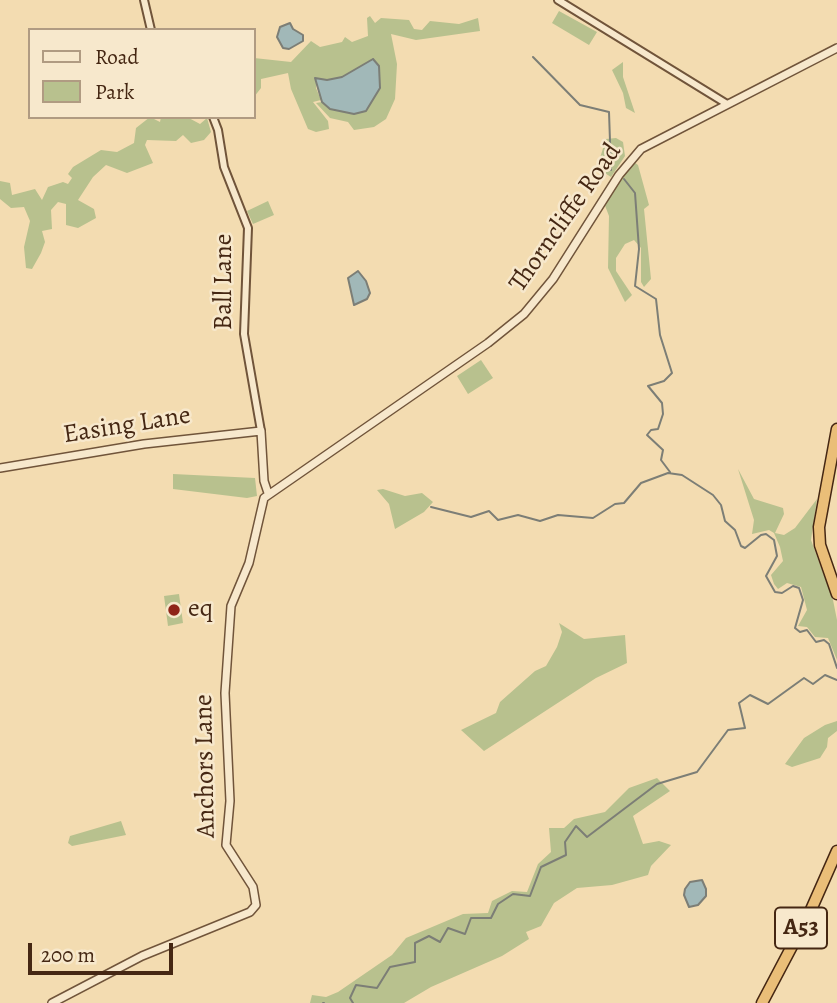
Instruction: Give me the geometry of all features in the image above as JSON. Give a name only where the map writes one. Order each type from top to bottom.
[{"type":"highway","points":[[837,429],[819,527],[820,545],[837,594]]},
{"type":"highway","name":"A53","points":[[762,1003],[810,912],[837,851]]},
{"type":"street","points":[[144,0],[151,28]]},
{"type":"street","points":[[558,0],[727,104]]},
{"type":"street","name":"Thorncliffe Road","points":[[268,493],[488,343],[524,314],[553,279],[629,161],[641,149],[837,48]]},
{"type":"street","name":"Ball Lane","points":[[214,119],[224,167],[248,228],[244,334],[261,431],[264,481],[268,493]]},
{"type":"street","name":"Easing Lane","points":[[0,468],[144,444],[261,431]]},
{"type":"street","name":"Anchors Lane","points":[[52,1003],[152,952],[250,912],[256,905],[255,891],[229,851],[226,839],[230,802],[225,693],[231,606],[248,563],[260,507],[268,493]]},
{"type":"green space","points":[[559,11],[597,32],[589,45],[552,23]]},
{"type":"green space","points":[[370,16],[375,23],[381,18],[409,20],[414,29],[422,30],[430,21],[459,24],[478,18],[480,31],[416,40],[391,34],[397,64],[395,99],[386,119],[374,127],[354,130],[348,122],[330,118],[316,103],[322,102],[330,109],[373,59],[342,77],[327,80],[317,78],[316,88],[321,100],[313,102],[328,121],[329,129],[316,132],[308,129],[291,89],[288,73],[261,79],[261,88],[256,94],[256,58],[291,62],[311,41],[320,47],[342,42],[345,37],[352,42],[368,36],[367,18]]},
{"type":"green space","points":[[623,62],[623,77],[635,113],[626,108],[623,93],[612,70]]},
{"type":"green space","points":[[147,119],[160,122],[161,119],[191,119],[200,124],[207,119],[211,132],[204,140],[191,143],[183,135],[176,141],[147,140],[145,145],[153,163],[127,173],[106,165],[93,177],[78,200],[94,209],[96,218],[78,228],[66,225],[66,204],[58,202],[51,210],[52,229],[42,231],[45,242],[41,253],[32,269],[26,268],[24,247],[30,221],[24,207],[11,208],[0,199],[0,181],[10,183],[12,195],[35,189],[42,200],[48,187],[63,182],[68,184],[72,178],[68,174],[73,167],[101,150],[117,152],[134,143],[136,128]]},
{"type":"green space","points":[[616,138],[623,142],[625,156],[611,177],[600,170],[599,161],[606,139]]},
{"type":"green space","points":[[634,162],[638,165],[649,205],[644,209],[651,279],[644,287],[641,282],[641,248],[634,240],[625,244],[616,258],[616,271],[632,295],[625,302],[608,268],[609,216],[604,203]]},
{"type":"green space","points":[[268,201],[274,215],[253,224],[247,211]]},
{"type":"green space","points":[[481,360],[493,378],[468,394],[457,376]]},
{"type":"green space","points":[[738,469],[754,499],[783,508],[784,514],[775,533],[784,535],[795,528],[817,499],[811,540],[833,600],[837,620],[837,660],[828,638],[815,637],[807,627],[798,626],[807,610],[801,587],[787,583],[778,589],[774,584],[771,575],[783,561],[780,547],[774,533],[769,530],[752,534],[754,520]]},
{"type":"green space","points":[[173,474],[255,478],[257,496],[247,498],[173,489]]},
{"type":"green space","points":[[383,489],[405,496],[422,493],[433,502],[424,512],[395,529],[389,504],[377,490]]},
{"type":"green space","name":"eq","points":[[179,594],[183,623],[168,626],[164,596]]},
{"type":"green space","points":[[559,623],[584,639],[625,635],[627,663],[596,678],[484,751],[461,730],[496,713],[500,702],[535,671],[546,666],[562,632]]},
{"type":"green space","points":[[837,721],[837,731],[828,738],[827,747],[820,758],[792,767],[785,764],[804,738]]},
{"type":"green space","points":[[657,778],[670,791],[633,816],[643,844],[659,841],[671,845],[651,866],[648,875],[612,885],[577,888],[554,903],[541,926],[526,932],[529,939],[502,956],[431,987],[404,1003],[310,1003],[312,995],[326,997],[338,992],[392,955],[406,938],[463,914],[488,913],[492,901],[512,891],[527,892],[538,864],[551,852],[549,828],[564,828],[574,819],[605,812],[629,788]]},
{"type":"green space","points":[[121,821],[126,835],[72,846],[68,843],[70,836]]},
{"type":"water","points":[[290,23],[293,29],[303,35],[303,41],[289,49],[283,48],[277,37],[280,27]]},
{"type":"water","points":[[373,59],[379,66],[380,88],[366,111],[354,114],[330,109],[322,102],[315,78],[327,80],[342,77]]},
{"type":"water","points":[[358,271],[366,281],[370,293],[367,299],[354,305],[348,278]]},
{"type":"water","points":[[702,880],[706,896],[698,905],[689,907],[684,895],[685,889],[690,882]]},
{"type":"waterway","points":[[533,57],[580,105],[609,112],[611,170]]},
{"type":"waterway","points":[[624,179],[635,193],[639,249],[635,286],[656,299],[660,335],[672,373],[664,381],[648,386],[662,403],[663,414],[658,429],[651,430],[647,435],[663,450],[661,460],[670,472]]},
{"type":"waterway","points":[[431,507],[471,517],[489,511],[498,520],[518,515],[540,521],[558,515],[593,518],[615,504],[624,503],[641,483],[668,473],[682,475],[713,495],[721,505],[725,521],[735,530],[741,546],[745,548],[766,534],[774,540],[777,556],[766,576],[775,592],[782,593],[793,586],[799,588],[803,600],[795,628],[800,632],[807,630],[816,642],[824,640],[829,644],[837,668]]},
{"type":"waterway","points":[[353,1003],[350,998],[356,985],[377,988],[390,967],[415,962],[415,943],[429,936],[440,942],[448,928],[465,934],[471,918],[491,918],[498,904],[513,894],[530,896],[541,867],[566,855],[565,842],[576,826],[587,837],[657,784],[697,772],[728,730],[745,728],[739,703],[750,695],[768,704],[804,678],[813,684],[825,675],[837,680]]},
{"type":"place","name":"eq","points":[[174,610]]}]
